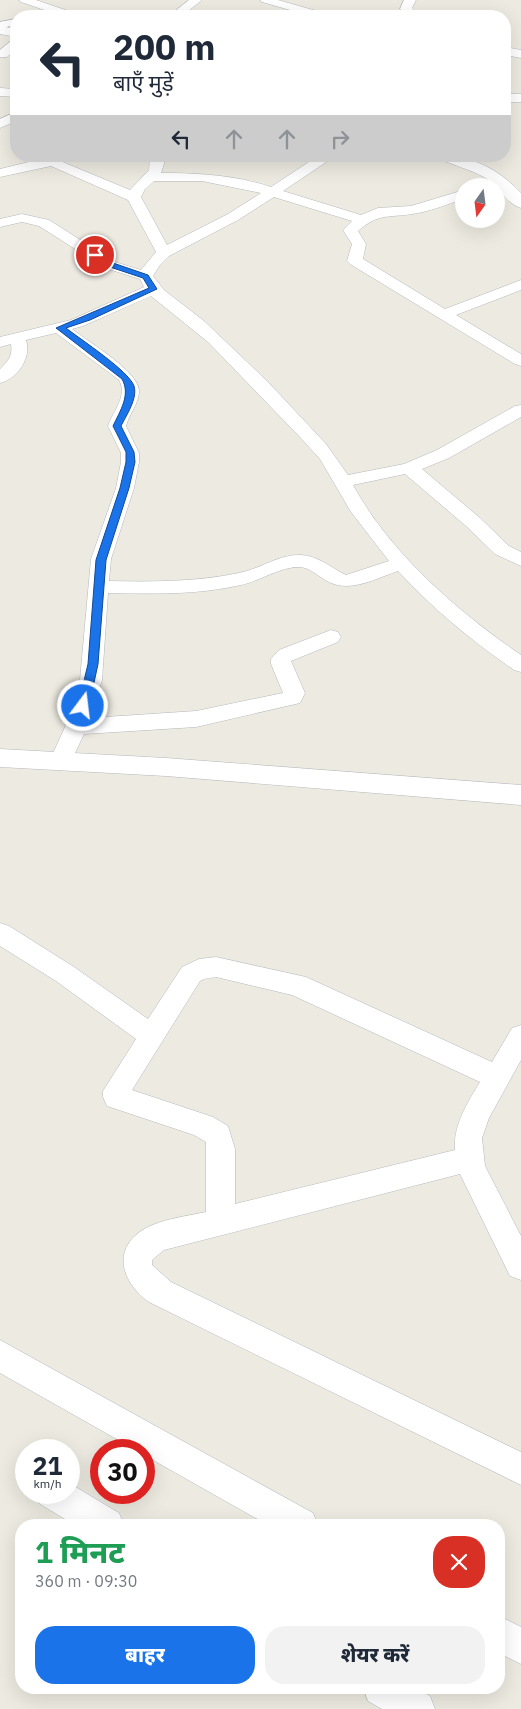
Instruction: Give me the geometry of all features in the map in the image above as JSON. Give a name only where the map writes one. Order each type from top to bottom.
[{"type":"street","points":[[25,0],[55,10]]},
{"type":"street","points":[[45,10],[64,0]]},
{"type":"street","points":[[183,10],[196,0]]},
{"type":"street","points":[[266,0],[302,10]]},
{"type":"street","points":[[0,173],[52,162],[134,197],[164,253]]},
{"type":"street","points":[[134,197],[136,191],[152,177],[157,168],[157,162]]},
{"type":"street","points":[[0,342],[60,328],[88,318],[149,283],[154,262],[164,253],[233,218],[319,162]]},
{"type":"street","points":[[461,162],[478,168],[509,193]]},
{"type":"street","points":[[152,177],[212,178],[251,184],[362,220]]},
{"type":"street","points":[[455,197],[412,210],[382,211],[362,220],[350,230],[359,244],[355,261],[521,361]]},
{"type":"street","points":[[0,223],[22,218],[44,223],[110,265],[149,283],[197,324],[322,449],[344,482],[355,505],[382,542],[442,605],[474,633],[521,665]]},
{"type":"street","points":[[443,315],[521,285]]},
{"type":"street","points":[[60,328],[125,377],[131,387],[129,400],[117,426],[130,452],[130,462],[124,488],[101,560],[93,664],[76,727],[60,762]]},
{"type":"street","points":[[0,378],[18,361],[21,347],[17,338]]},
{"type":"street","points":[[344,482],[409,468],[444,454],[521,410]]},
{"type":"street","points":[[409,468],[474,522],[498,546],[521,560]]},
{"type":"street","points":[[99,587],[178,587],[211,584],[243,578],[278,565],[297,561],[318,566],[341,580],[347,581],[402,563]]},
{"type":"street","points":[[76,727],[196,718],[292,698],[294,693],[281,664],[281,659],[286,655],[331,637]]},
{"type":"street","points":[[0,758],[166,767],[521,795]]},
{"type":"street","points":[[0,933],[65,974],[151,1035]]},
{"type":"street","points":[[220,1222],[221,1149],[218,1135],[203,1126],[117,1097],[117,1091],[151,1035],[191,974],[199,969],[216,967],[296,985],[498,1077]]},
{"type":"street","points":[[521,1036],[471,1125],[468,1138],[469,1159],[474,1176],[521,1266]]},
{"type":"street","points":[[469,1159],[156,1238],[146,1244],[137,1258],[137,1268],[140,1276],[147,1284],[160,1292],[521,1469]]},
{"type":"street","points":[[0,1356],[290,1519]]},
{"type":"street","points":[[72,1504],[97,1519]]},
{"type":"street","points":[[505,1637],[521,1646]]},
{"type":"street","points":[[391,1694],[417,1709]]},
{"type":"building","points":[[383,1704],[395,1705],[410,1709],[382,1709]]},
{"type":"route","points":[[83,706],[91,680],[93,664],[101,560],[124,488],[130,462],[130,452],[117,429],[117,424],[129,400],[131,387],[125,377],[60,328],[77,323],[153,289],[148,279],[142,274],[110,265],[95,255]]}]
